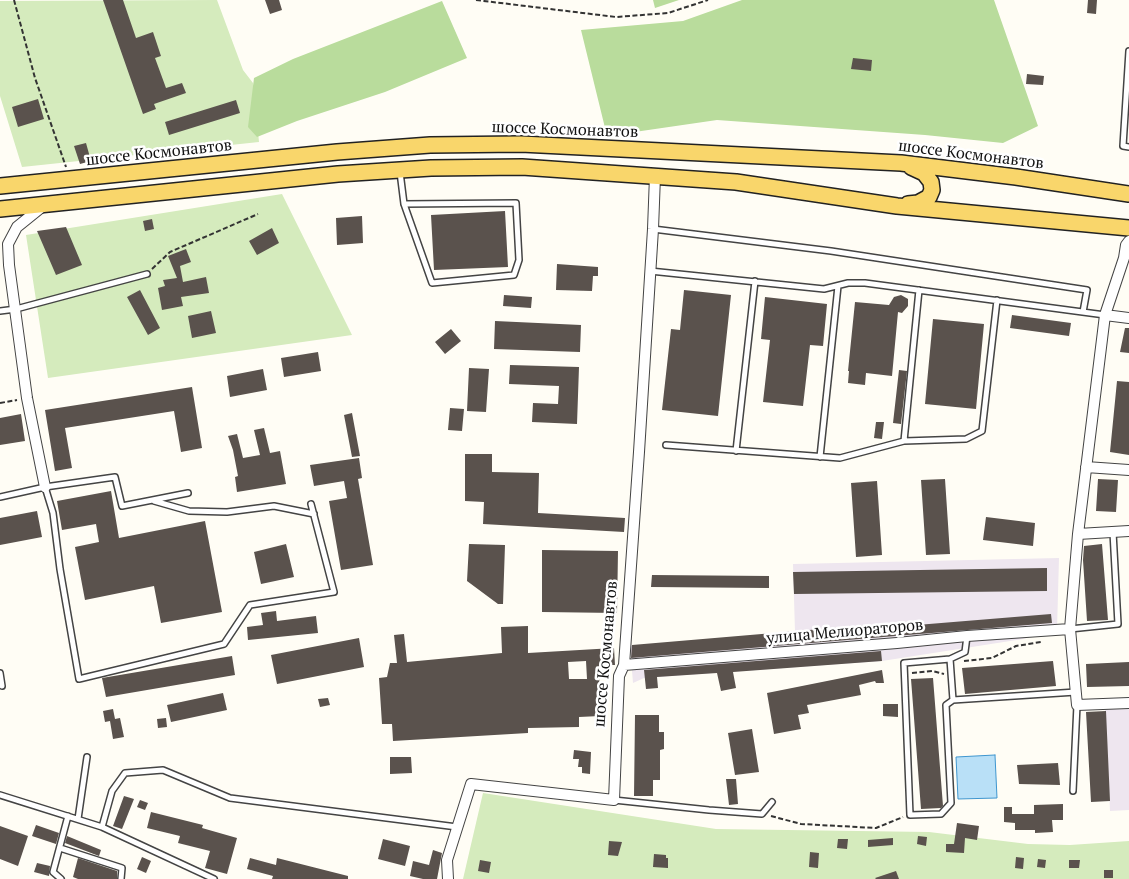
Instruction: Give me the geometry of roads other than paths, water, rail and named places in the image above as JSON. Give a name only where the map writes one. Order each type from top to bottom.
[{"type":"main road","name":"шоссе Космонавтов","points":[[0,186],[337,152],[430,145],[521,144],[901,163],[1016,176],[1129,194]]},
{"type":"main road","points":[[897,206],[918,203],[929,197],[932,190],[931,182],[924,173],[901,163]]},
{"type":"main road","points":[[0,209],[338,174],[431,168],[522,167],[736,182],[897,206],[1121,227]]},
{"type":"street","name":"шоссе Космонавтов","points":[[614,800],[619,676],[624,665],[655,176]]},
{"type":"street","points":[[45,204],[17,227],[8,244],[9,265],[27,398],[45,488]]},
{"type":"street","points":[[1121,227],[1123,236],[1128,243],[1126,258],[1105,315],[1078,534],[1070,629],[1077,705],[1129,702]]},
{"type":"street","points":[[0,248],[9,265]]},
{"type":"street","points":[[1105,315],[1129,318]]},
{"type":"street","points":[[1086,467],[1129,470]]},
{"type":"street","points":[[1078,534],[1129,531]]},
{"type":"street","name":"улица Мелиораторов","points":[[624,665],[1070,629]]},
{"type":"street","points":[[448,879],[447,860],[471,784],[614,800]]},
{"type":"lane","points":[[1129,51],[1122,146],[1129,147]]},
{"type":"lane","points":[[400,170],[404,204],[432,283],[514,275],[519,260],[516,203],[404,204]]},
{"type":"lane","points":[[653,229],[831,251],[1086,290],[1083,312]]},
{"type":"lane","points":[[650,270],[824,289],[865,282],[1105,315]]},
{"type":"lane","points":[[0,311],[16,309],[147,274]]},
{"type":"lane","points":[[736,451],[754,281]]},
{"type":"lane","points":[[820,457],[838,286]]},
{"type":"lane","points":[[904,441],[919,290]]},
{"type":"lane","points":[[666,446],[840,458],[904,441],[966,439],[982,431],[997,300]]},
{"type":"lane","points":[[0,497],[115,477],[122,506],[188,493]]},
{"type":"lane","points":[[45,488],[53,513],[60,569],[79,679],[224,644],[250,605],[334,592],[311,504]]},
{"type":"lane","points":[[151,501],[189,511],[227,512],[274,506],[314,514]]},
{"type":"lane","points":[[1070,629],[1118,624],[1114,532]]},
{"type":"lane","points":[[967,636],[965,652],[950,659],[904,663],[910,815],[941,814],[951,802],[946,705],[953,700],[1076,692]]},
{"type":"lane","points":[[950,659],[953,700]]},
{"type":"lane","points":[[0,673],[2,686],[0,685]]},
{"type":"lane","points":[[1074,791],[1077,705]]},
{"type":"lane","points":[[78,819],[87,757]]},
{"type":"lane","points":[[102,827],[112,791],[125,773],[163,770],[230,798],[458,826]]},
{"type":"lane","points":[[0,795],[102,827],[214,879]]},
{"type":"lane","points":[[614,800],[762,814],[772,802]]},
{"type":"lane","points":[[61,879],[54,872],[68,816]]},
{"type":"lane","points":[[60,848],[122,868],[121,879]]},
{"type":"water","points":[[995,755],[997,798],[958,799],[956,757]]}]
